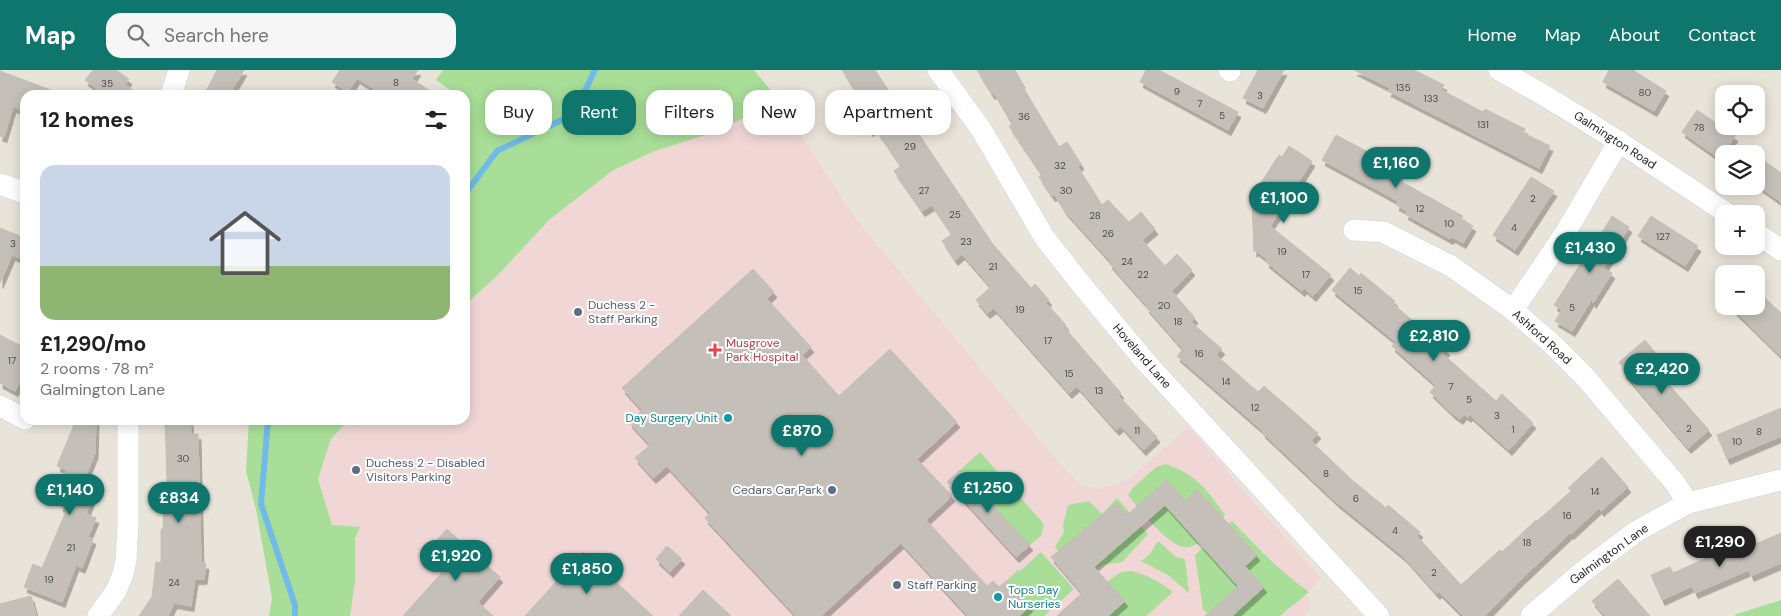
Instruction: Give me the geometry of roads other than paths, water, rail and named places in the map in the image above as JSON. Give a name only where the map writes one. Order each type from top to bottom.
[{"type":"street","points":[[173,90],[180,70]]},
{"type":"street","name":"Hoveland Lane","points":[[938,70],[981,129],[1044,237],[1081,284],[1144,360],[1379,616]]},
{"type":"street","name":"Galmington Road","points":[[1499,70],[1538,91],[1619,141],[1715,205]]},
{"type":"street","points":[[1513,310],[1564,235],[1619,141]]},
{"type":"street","points":[[0,184],[20,191]]},
{"type":"street","name":"Ashford Road","points":[[1354,230],[1383,232],[1451,266],[1513,310],[1551,343],[1585,377],[1675,483],[1688,502]]},
{"type":"street","points":[[1765,239],[1781,250]]},
{"type":"street","points":[[0,406],[20,416]]},
{"type":"street","points":[[98,616],[116,592],[126,560],[128,425]]},
{"type":"street","name":"Galmington Lane","points":[[1531,616],[1581,573],[1637,531],[1688,502],[1781,480]]},
{"type":"waterway","points":[[470,187],[497,151],[574,114],[595,70]]},
{"type":"waterway","points":[[268,425],[261,504],[295,605],[295,616]]},
{"type":"place","name":"Duchess 2 - Staff Parking","points":[[578,312]]},
{"type":"place","name":"Musgrove Park Hospital","points":[[715,350]]},
{"type":"place","name":"Day Surgery Unit","points":[[728,418]]},
{"type":"place","name":"Duchess 2 - Disabled Visitors Parking","points":[[356,470]]},
{"type":"place","name":"Cedars Car Park","points":[[832,490]]},
{"type":"place","name":"Staff Parking","points":[[897,585]]},
{"type":"place","name":"Tops Day Nurseries","points":[[998,597]]}]
